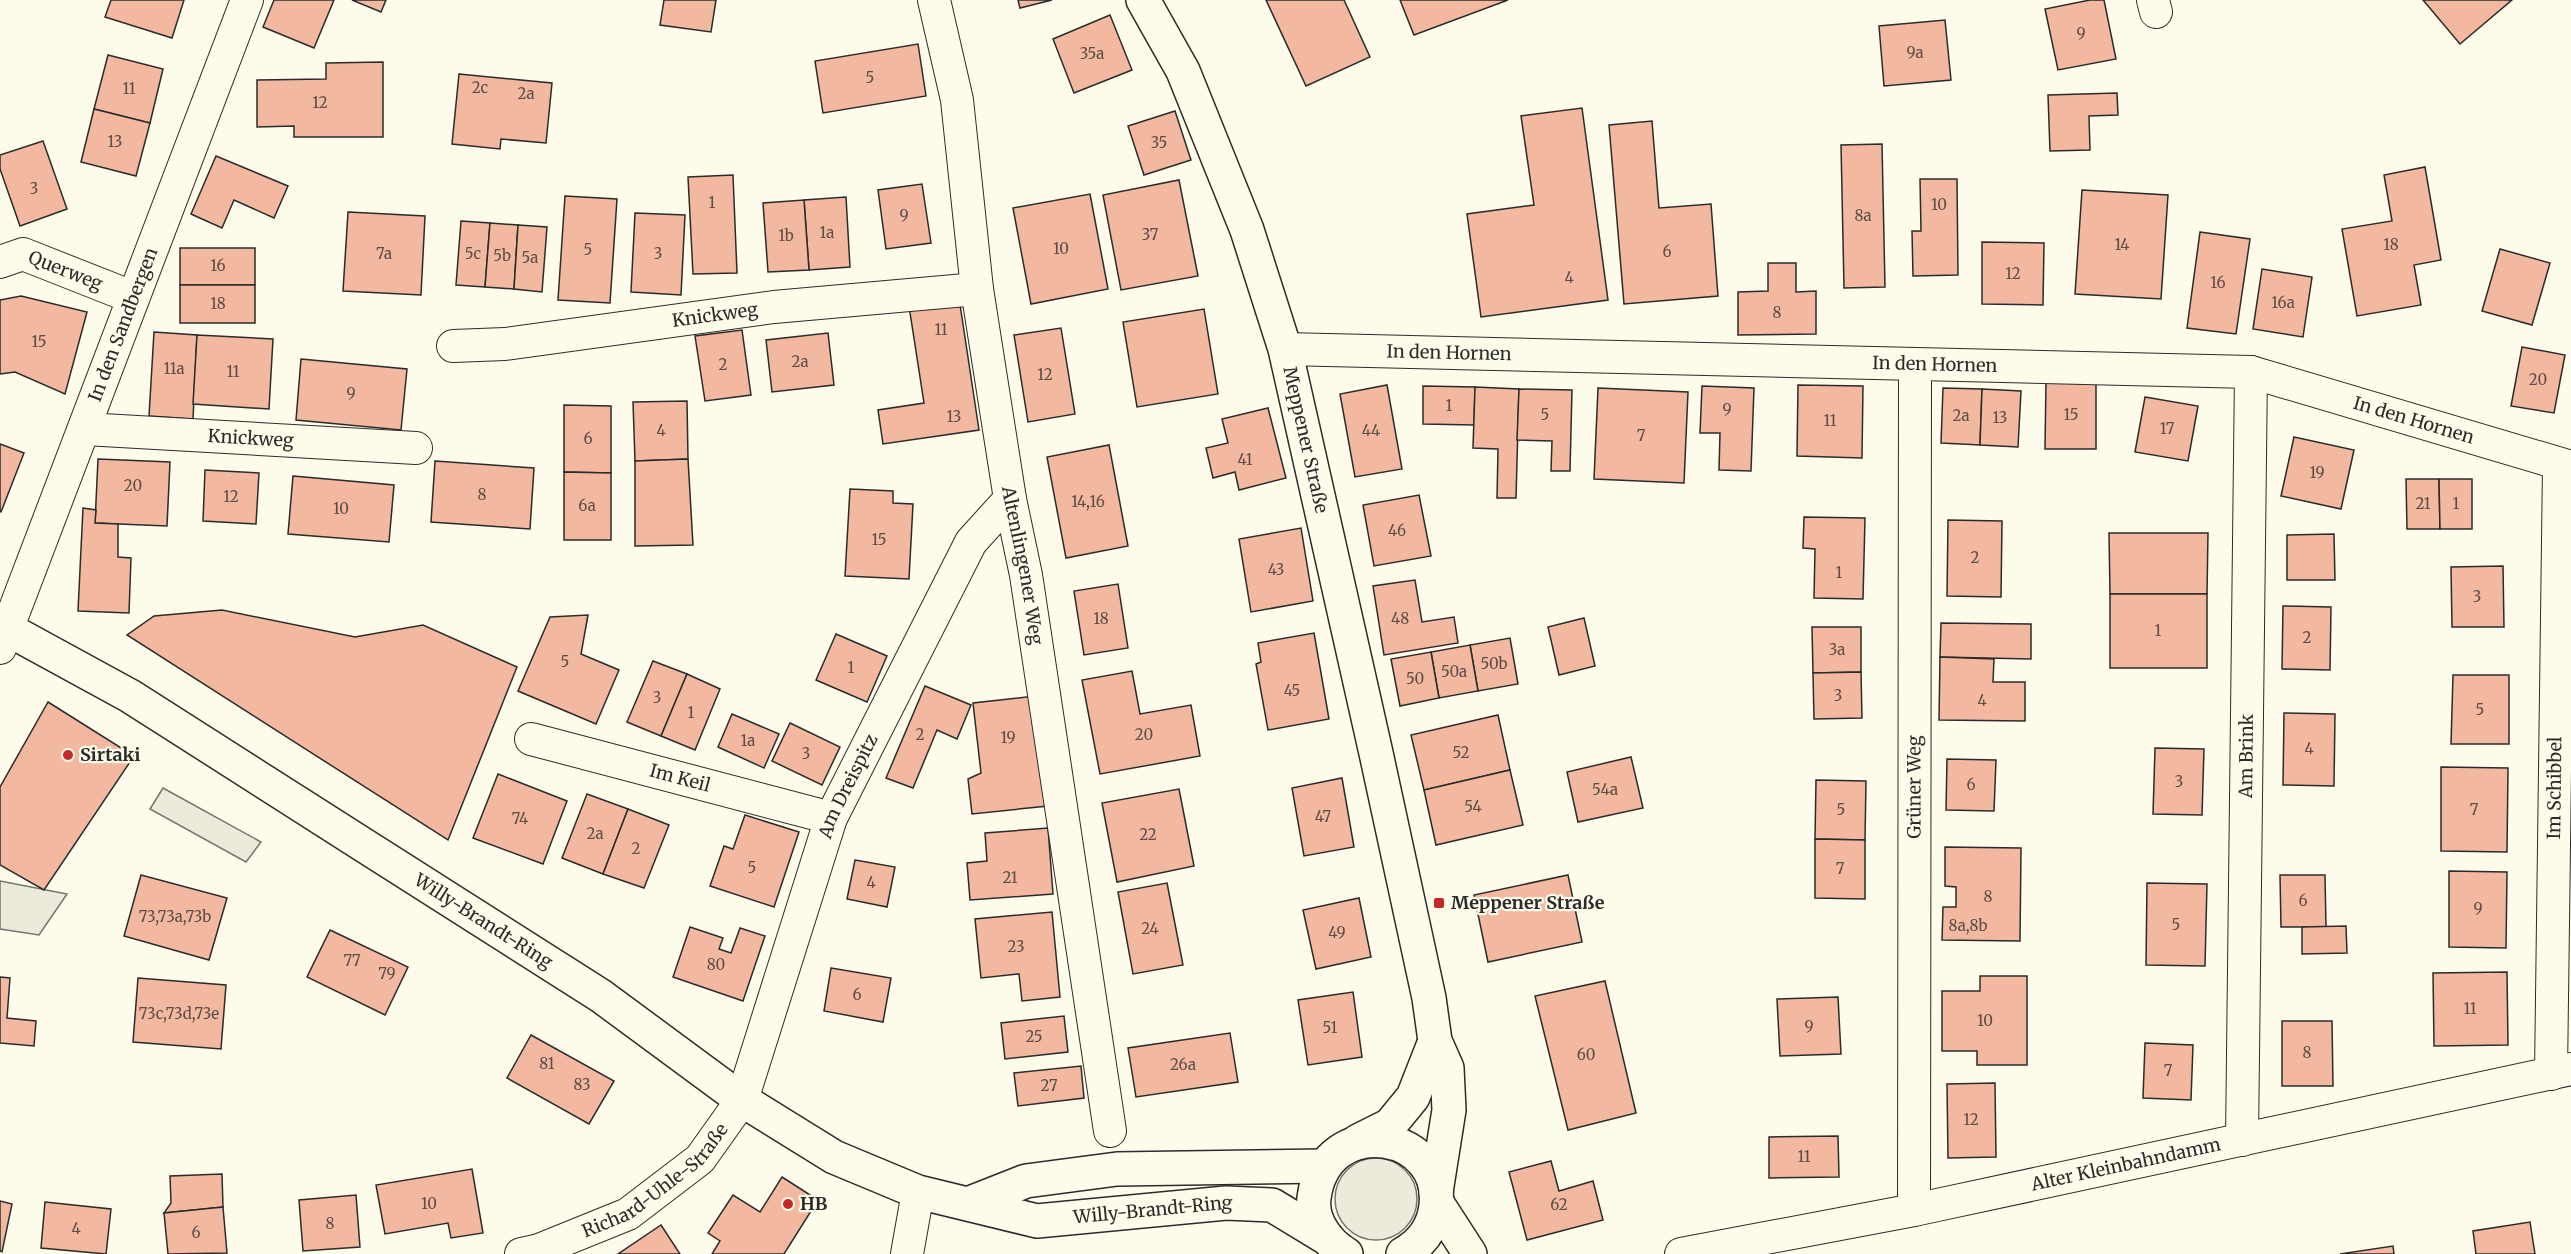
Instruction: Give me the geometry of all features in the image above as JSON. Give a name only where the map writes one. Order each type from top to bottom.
[{"type":"main road","name":"Meppener Straße","points":[[1143,0],[1183,71],[1247,230],[1285,349],[1376,753],[1429,998],[1435,1041],[1447,1068],[1449,1110],[1433,1220],[1425,1236],[1403,1254]]},
{"type":"main road","name":"Willy-Brandt-Ring","points":[[3,634],[160,715],[601,996],[742,1100],[834,1157],[918,1192],[1037,1221],[1226,1203],[1272,1205],[1337,1247]]},
{"type":"main road","name":"Meppener Straße","points":[[1324,1166],[1339,1151],[1390,1125],[1413,1097],[1435,1041]]},
{"type":"main road","points":[[1358,1141],[1379,1139],[1399,1144],[1417,1155],[1430,1172],[1436,1197],[1470,1254]]},
{"type":"main road","name":"Willy-Brandt-Ring","points":[[970,1203],[1026,1181],[1117,1169],[1324,1166]]},
{"type":"main road","points":[[1324,1166],[1316,1184],[1314,1203],[1318,1223],[1337,1247]]},
{"type":"street","name":"In den Sandbergen","points":[[3,634],[85,429],[132,297],[247,0]]},
{"type":"street","name":"Altenlingener Weg","points":[[934,0],[957,100],[978,289],[1010,499],[1026,575],[1110,1131]]},
{"type":"street","name":"Querweg","points":[[0,262],[23,254],[132,297]]},
{"type":"street","name":"Knickweg","points":[[453,346],[505,344],[774,307],[978,289]]},
{"type":"street","name":"In den Hornen","points":[[1285,349],[2252,372],[2565,466]]},
{"type":"street","name":"Grüner Weg","points":[[1914,1210],[1915,364]]},
{"type":"street","name":"Am Brink","points":[[2242,1140],[2252,372]]},
{"type":"street","name":"Knickweg","points":[[85,429],[161,436],[416,448]]},
{"type":"street","name":"Im Schibbel","points":[[2561,1072],[2565,466]]},
{"type":"street","name":"Am Dreispitz","points":[[742,1100],[831,818],[971,542],[1010,499]]},
{"type":"street","name":"Im Keil","points":[[531,739],[831,818]]},
{"type":"street","name":"Alter Kleinbahndamm","points":[[1681,1254],[1914,1210],[2561,1072]]},
{"type":"street","name":"Richard-Uhle-Straße","points":[[521,1254],[539,1250],[628,1214],[700,1159],[742,1100]]},
{"type":"street","points":[[907,1254],[918,1192]]},
{"type":"shaded area","points":[[163,788],[261,842],[246,862],[150,809]]},
{"type":"shaded area","points":[[0,881],[67,894],[39,935],[0,929]]},
{"type":"shaded area","points":[[1376,1158],[1392,1161],[1405,1170],[1414,1183],[1417,1199],[1414,1215],[1405,1228],[1392,1237],[1376,1240],[1360,1237],[1347,1228],[1338,1215],[1335,1199],[1338,1183],[1347,1170],[1360,1161]]},
{"type":"building","points":[[111,0],[184,0],[172,38],[105,17]]},
{"type":"building","points":[[274,0],[334,0],[314,48],[263,27]]},
{"type":"building","points":[[352,0],[386,0],[381,12]]},
{"type":"building","points":[[664,0],[716,0],[711,32],[660,25]]},
{"type":"building","points":[[1018,0],[1052,0],[1020,8]]},
{"type":"building","points":[[1266,0],[1344,0],[1370,57],[1306,86]]},
{"type":"building","points":[[1400,0],[1508,0],[1414,35]]},
{"type":"building","points":[[2090,0],[2104,0],[2116,59],[2058,70],[2045,9]]},
{"type":"building","points":[[2423,0],[2512,0],[2460,44]]},
{"type":"building","points":[[1110,15],[1132,70],[1074,93],[1053,39]]},
{"type":"building","points":[[1945,20],[1951,80],[1884,86],[1879,26]]},
{"type":"building","points":[[918,44],[926,96],[823,113],[815,61]]},
{"type":"building","points":[[108,55],[163,69],[150,123],[94,109]]},
{"type":"building","points":[[383,62],[383,137],[294,137],[294,126],[257,127],[257,80],[326,79],[326,63]]},
{"type":"building","points":[[459,74],[552,83],[546,143],[501,139],[500,149],[452,144]]},
{"type":"building","points":[[2117,93],[2118,115],[2089,116],[2090,150],[2050,151],[2048,95]]},
{"type":"building","points":[[1582,108],[1608,300],[1481,317],[1467,214],[1534,205],[1521,116]]},
{"type":"building","points":[[94,109],[150,123],[136,176],[81,162]]},
{"type":"building","points":[[1175,111],[1191,160],[1144,175],[1128,126]]},
{"type":"building","points":[[1652,121],[1659,208],[1711,204],[1718,296],[1624,304],[1609,125]]},
{"type":"building","points":[[43,141],[67,209],[20,226],[0,169],[0,155]]},
{"type":"building","points":[[1882,144],[1885,287],[1844,288],[1841,145]]},
{"type":"building","points":[[216,156],[288,186],[274,218],[234,200],[222,228],[191,214]]},
{"type":"building","points":[[2425,167],[2441,260],[2414,265],[2421,305],[2357,316],[2342,229],[2392,221],[2384,175]]},
{"type":"building","points":[[733,175],[737,273],[693,274],[688,177]]},
{"type":"building","points":[[1920,179],[1957,179],[1958,275],[1913,276],[1912,231],[1921,231]]},
{"type":"building","points":[[1179,180],[1198,276],[1121,290],[1103,195]]},
{"type":"building","points":[[922,184],[931,243],[886,249],[878,190]]},
{"type":"building","points":[[2082,190],[2168,195],[2161,299],[2075,294]]},
{"type":"building","points":[[1090,194],[1108,289],[1031,304],[1013,208]]},
{"type":"building","points":[[565,196],[617,199],[610,303],[558,300]]},
{"type":"building","points":[[846,197],[850,267],[809,270],[804,200]]},
{"type":"building","points":[[804,200],[809,270],[768,272],[763,203]]},
{"type":"building","points":[[348,212],[425,216],[421,295],[343,291]]},
{"type":"building","points":[[635,213],[685,215],[681,295],[631,292]]},
{"type":"building","points":[[461,221],[490,223],[485,287],[456,285]]},
{"type":"building","points":[[490,223],[518,225],[514,289],[485,287]]},
{"type":"building","points":[[518,225],[547,227],[542,292],[514,289]]},
{"type":"building","points":[[2200,232],[2250,239],[2236,334],[2187,328]]},
{"type":"building","points":[[1982,242],[2044,243],[2043,305],[1982,304]]},
{"type":"building","points":[[180,248],[255,248],[255,285],[180,285]]},
{"type":"building","points":[[2500,249],[2550,263],[2532,325],[2482,311]]},
{"type":"building","points":[[1768,263],[1796,263],[1796,292],[1816,291],[1816,334],[1738,335],[1738,292],[1768,291]]},
{"type":"building","points":[[2262,269],[2312,277],[2303,337],[2253,329]]},
{"type":"building","points":[[180,285],[255,285],[255,323],[180,323]]},
{"type":"building","points":[[21,296],[87,312],[65,394],[15,372],[0,374],[0,300]]},
{"type":"building","points":[[959,298],[979,430],[883,444],[878,410],[924,403],[909,306]]},
{"type":"building","points":[[1204,309],[1218,394],[1137,407],[1123,322]]},
{"type":"building","points":[[1061,328],[1075,414],[1028,422],[1014,335]]},
{"type":"building","points":[[742,330],[751,395],[705,401],[695,336]]},
{"type":"building","points":[[154,332],[197,335],[193,419],[149,416]]},
{"type":"building","points":[[828,333],[834,385],[772,392],[766,340]]},
{"type":"building","points":[[197,335],[273,339],[269,409],[193,404]]},
{"type":"building","points":[[2522,347],[2565,355],[2554,413],[2511,406]]},
{"type":"building","points":[[301,359],[407,369],[401,430],[296,420]]},
{"type":"building","points":[[2046,381],[2096,382],[2096,449],[2045,449]]},
{"type":"building","points":[[1387,385],[1402,469],[1355,477],[1340,394]]},
{"type":"building","points":[[1798,385],[1863,386],[1862,458],[1797,456]]},
{"type":"building","points":[[1423,386],[1475,387],[1474,425],[1423,424]]},
{"type":"building","points":[[1702,386],[1754,388],[1751,471],[1719,470],[1720,433],[1700,433]]},
{"type":"building","points":[[1475,387],[1519,389],[1516,498],[1497,498],[1498,449],[1473,448]]},
{"type":"building","points":[[1598,388],[1688,392],[1684,483],[1594,479]]},
{"type":"building","points":[[1943,388],[1982,389],[1980,445],[1941,443]]},
{"type":"building","points":[[1519,389],[1572,390],[1570,471],[1551,471],[1552,441],[1517,440]]},
{"type":"building","points":[[1982,389],[2021,391],[2018,447],[1980,445]]},
{"type":"building","points":[[2145,397],[2198,406],[2188,461],[2135,452]]},
{"type":"building","points":[[687,401],[688,459],[635,461],[633,402]]},
{"type":"building","points":[[564,405],[611,406],[611,473],[564,472]]},
{"type":"building","points":[[1268,408],[1286,478],[1239,490],[1235,472],[1213,478],[1206,448],[1228,443],[1222,419]]},
{"type":"building","points":[[2294,437],[2354,450],[2341,509],[2281,496]]},
{"type":"building","points":[[0,444],[24,453],[1,512],[0,511]]},
{"type":"building","points":[[1109,445],[1128,546],[1066,558],[1047,457]]},
{"type":"building","points":[[98,459],[170,462],[167,526],[95,523]]},
{"type":"building","points":[[688,459],[693,545],[635,546],[635,461]]},
{"type":"building","points":[[435,461],[534,468],[530,529],[431,522]]},
{"type":"building","points":[[205,470],[259,473],[256,524],[203,521]]},
{"type":"building","points":[[564,472],[611,473],[611,540],[564,540]]},
{"type":"building","points":[[293,476],[394,485],[389,542],[288,534]]},
{"type":"building","points":[[2406,479],[2439,479],[2440,529],[2407,529]]},
{"type":"building","points":[[2439,479],[2472,479],[2472,529],[2440,529]]},
{"type":"building","points":[[850,489],[893,491],[893,503],[913,504],[909,579],[845,576]]},
{"type":"building","points":[[1419,495],[1431,556],[1374,566],[1363,505]]},
{"type":"building","points":[[83,508],[96,510],[95,523],[118,524],[118,557],[131,558],[129,613],[78,611]]},
{"type":"building","points":[[1804,517],[1865,518],[1863,599],[1814,598],[1815,549],[1803,548]]},
{"type":"building","points":[[1948,520],[2002,521],[2001,597],[1947,596]]},
{"type":"building","points":[[1301,528],[1313,601],[1251,612],[1239,539]]},
{"type":"building","points":[[2109,533],[2208,533],[2207,594],[2110,594]]},
{"type":"building","points":[[2334,534],[2335,580],[2287,580],[2287,535]]},
{"type":"building","points":[[2503,566],[2504,627],[2452,627],[2451,567]]},
{"type":"building","points":[[1415,580],[1422,622],[1454,617],[1458,643],[1384,655],[1373,586]]},
{"type":"building","points":[[1118,584],[1128,648],[1084,655],[1074,591]]},
{"type":"building","points":[[2110,594],[2207,594],[2207,668],[2110,668]]},
{"type":"building","points":[[2283,606],[2331,607],[2330,670],[2282,669]]},
{"type":"building","points":[[222,610],[355,637],[423,625],[517,667],[448,840],[127,635],[154,616]]},
{"type":"building","points":[[588,615],[581,654],[619,670],[596,724],[518,691],[550,617]]},
{"type":"building","points":[[1584,618],[1595,666],[1559,675],[1548,627]]},
{"type":"building","points":[[1941,623],[2031,624],[2031,659],[1940,657]]},
{"type":"building","points":[[1812,627],[1861,627],[1861,672],[1813,673]]},
{"type":"building","points":[[1314,633],[1329,719],[1268,730],[1256,664],[1261,662],[1258,643]]},
{"type":"building","points":[[836,634],[887,656],[867,702],[816,680]]},
{"type":"building","points":[[1510,638],[1518,684],[1478,691],[1470,645]]},
{"type":"building","points":[[1470,645],[1478,691],[1439,698],[1431,652]]},
{"type":"building","points":[[1431,652],[1439,698],[1400,706],[1391,659]]},
{"type":"building","points":[[1940,657],[1994,659],[1993,682],[2025,682],[2025,721],[1939,720]]},
{"type":"building","points":[[653,661],[687,674],[661,736],[627,722]]},
{"type":"building","points":[[1132,671],[1140,714],[1191,705],[1200,756],[1100,774],[1082,680]]},
{"type":"building","points":[[1861,672],[1862,718],[1814,719],[1813,673]]},
{"type":"building","points":[[687,674],[720,689],[695,750],[661,736]]},
{"type":"building","points":[[2453,675],[2509,675],[2509,744],[2451,744]]},
{"type":"building","points":[[925,686],[971,705],[957,739],[937,730],[913,788],[886,778]]},
{"type":"building","points":[[1035,696],[1048,806],[972,814],[968,779],[981,773],[973,703]]},
{"type":"building","points":[[48,702],[134,756],[44,890],[0,865],[0,787]]},
{"type":"building","points":[[2284,713],[2335,714],[2334,786],[2283,785]]},
{"type":"building","points":[[732,714],[779,734],[764,768],[718,747]]},
{"type":"building","points":[[1498,715],[1510,770],[1424,790],[1411,735]]},
{"type":"building","points":[[790,723],[840,747],[822,785],[772,761]]},
{"type":"building","points":[[2155,748],[2204,749],[2202,815],[2153,814]]},
{"type":"building","points":[[1631,757],[1643,808],[1578,822],[1567,772]]},
{"type":"building","points":[[1947,759],[1996,760],[1994,811],[1946,810]]},
{"type":"building","points":[[2441,767],[2508,768],[2507,852],[2441,851]]},
{"type":"building","points":[[1510,770],[1523,825],[1436,845],[1424,790]]},
{"type":"building","points":[[498,774],[567,801],[543,864],[473,838]]},
{"type":"building","points":[[1342,778],[1354,847],[1304,856],[1292,788]]},
{"type":"building","points":[[1816,780],[1866,781],[1865,840],[1815,839]]},
{"type":"building","points":[[1179,789],[1194,866],[1117,882],[1102,803]]},
{"type":"building","points":[[587,794],[628,809],[603,874],[562,858]]},
{"type":"building","points":[[628,809],[669,825],[644,888],[603,874]]},
{"type":"building","points":[[745,815],[799,832],[774,907],[710,886],[724,846],[733,849]]},
{"type":"building","points":[[1048,828],[1053,894],[970,900],[967,863],[987,861],[985,833]]},
{"type":"building","points":[[1815,839],[1865,840],[1865,899],[1815,898]]},
{"type":"building","points":[[1945,847],[2021,848],[2020,941],[1942,940],[1943,907],[1956,907],[1956,887],[1945,886]]},
{"type":"building","points":[[855,860],[895,867],[887,907],[847,899]]},
{"type":"building","points":[[2449,871],[2507,872],[2506,948],[2449,947]]},
{"type":"building","points":[[141,875],[227,898],[209,960],[124,936]]},
{"type":"building","points":[[1568,875],[1582,942],[1488,962],[1474,895]]},
{"type":"building","points":[[2280,875],[2325,875],[2326,927],[2281,927]]},
{"type":"building","points":[[1167,883],[1183,965],[1133,974],[1118,892]]},
{"type":"building","points":[[2147,883],[2207,884],[2205,966],[2146,965]]},
{"type":"building","points":[[1359,898],[1371,957],[1316,969],[1303,910]]},
{"type":"building","points":[[1052,912],[1060,997],[1022,1001],[1019,974],[981,978],[975,919]]},
{"type":"building","points":[[2346,926],[2347,953],[2302,954],[2302,927]]},
{"type":"building","points":[[690,927],[723,938],[719,949],[731,953],[740,928],[765,936],[743,1001],[673,977]]},
{"type":"building","points":[[330,930],[408,967],[385,1015],[307,977]]},
{"type":"building","points":[[831,968],[891,978],[883,1022],[824,1011]]},
{"type":"building","points":[[2507,972],[2508,1045],[2434,1046],[2433,973]]},
{"type":"building","points":[[1980,976],[2027,976],[2027,1065],[1977,1065],[1977,1051],[1942,1051],[1942,991],[1980,991]]},
{"type":"building","points":[[0,977],[10,978],[7,1018],[36,1021],[34,1046],[0,1043]]},
{"type":"building","points":[[138,978],[226,985],[221,1049],[133,1042]]},
{"type":"building","points":[[1605,981],[1636,1113],[1568,1130],[1535,996]]},
{"type":"building","points":[[1353,992],[1362,1057],[1308,1065],[1298,1000]]},
{"type":"building","points":[[1838,997],[1841,1054],[1780,1056],[1777,999]]},
{"type":"building","points":[[1064,1016],[1068,1052],[1005,1059],[1001,1023]]},
{"type":"building","points":[[2282,1021],[2332,1021],[2333,1086],[2282,1086]]},
{"type":"building","points":[[1230,1033],[1238,1082],[1136,1097],[1128,1048]]},
{"type":"building","points":[[531,1035],[614,1081],[589,1124],[507,1078]]},
{"type":"building","points":[[2145,1043],[2193,1045],[2191,1100],[2143,1098]]},
{"type":"building","points":[[1081,1066],[1084,1098],[1018,1106],[1014,1073]]},
{"type":"building","points":[[1995,1083],[1996,1157],[1948,1158],[1947,1084]]},
{"type":"building","points":[[1838,1136],[1839,1177],[1769,1178],[1769,1137]]},
{"type":"building","points":[[1551,1161],[1559,1191],[1593,1181],[1603,1220],[1527,1240],[1509,1172]]},
{"type":"building","points":[[472,1169],[483,1233],[451,1238],[448,1223],[385,1234],[376,1185]]},
{"type":"building","points":[[222,1174],[223,1207],[164,1213],[171,1203],[170,1176]]},
{"type":"building","points":[[782,1177],[818,1200],[784,1254],[712,1254],[720,1241],[708,1233],[733,1195],[760,1212]]},
{"type":"building","points":[[356,1195],[360,1247],[303,1251],[299,1200]]},
{"type":"building","points":[[0,1201],[12,1204],[2,1252],[0,1251]]},
{"type":"building","points":[[45,1202],[111,1209],[106,1254],[41,1248]]},
{"type":"building","points":[[223,1207],[227,1253],[168,1254],[164,1213]]},
{"type":"building","points":[[2530,1222],[2535,1254],[2476,1254],[2473,1231]]},
{"type":"building","points":[[661,1225],[680,1254],[618,1254]]},
{"type":"building","points":[[2393,1246],[2394,1254],[2340,1254]]},
{"type":"place","name":"Sirtaki","points":[[68,755]]},
{"type":"place","name":"Meppener Straße","points":[[1439,903]]},
{"type":"place","name":"HB","points":[[788,1204]]}]
